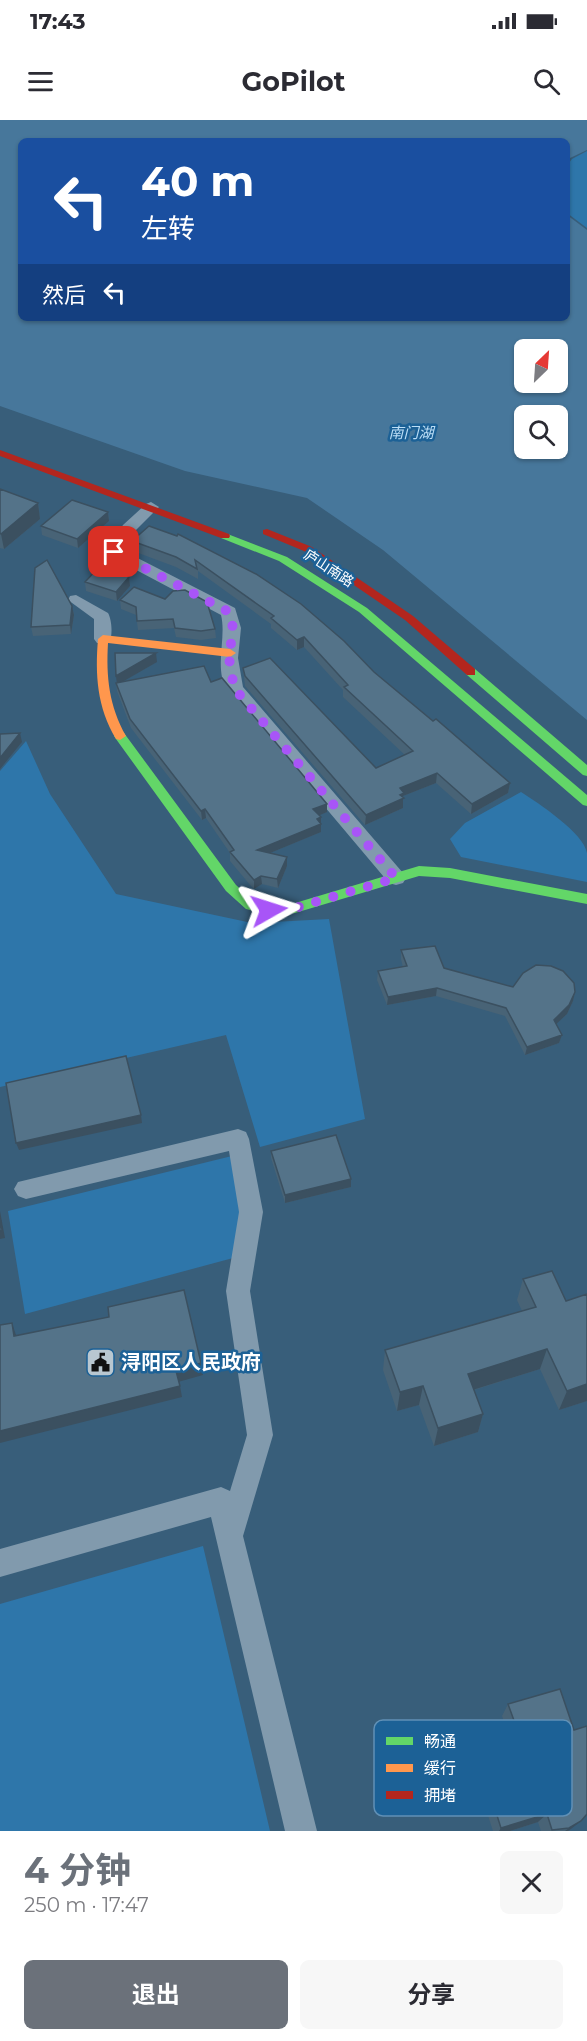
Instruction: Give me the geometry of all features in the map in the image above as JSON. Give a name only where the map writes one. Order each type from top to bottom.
[{"type":"main road","name":"庐山南路","points":[[0,453],[151,507],[283,559],[363,610],[587,802]]},
{"type":"main road","name":"庐山南路","points":[[256,527],[309,549],[409,618],[587,772]]},
{"type":"main road","points":[[230,653],[103,639],[99,687],[110,722],[231,888],[250,906],[269,910],[295,908],[419,871],[450,873],[587,899]]},
{"type":"street","points":[[151,507],[123,533],[114,552],[229,612],[233,628],[230,653],[234,688],[396,878]]},
{"type":"street","points":[[76,600],[102,617],[103,639]]},
{"type":"street","points":[[26,1189],[238,1139],[251,1212],[238,1291],[260,1435],[230,1535]]},
{"type":"street","points":[[0,1563],[221,1501],[301,1831]]},
{"type":"shaded area","points":[[587,151],[587,228],[570,215],[570,162]]},
{"type":"shaded area","points":[[26,741],[50,794],[116,894],[252,923],[329,919],[365,1119],[260,1147],[226,1035],[0,1087],[0,771]]},
{"type":"shaded area","points":[[521,792],[559,819],[584,845],[587,853],[587,882],[461,857],[450,839],[465,823]]},
{"type":"shaded area","points":[[232,1156],[240,1218],[233,1258],[25,1314],[8,1211]]},
{"type":"shaded area","points":[[203,1546],[270,1831],[0,1831],[0,1604]]},
{"type":"water","name":"南门湖","points":[[0,120],[587,120],[587,150],[570,158],[570,138],[18,138],[18,321],[570,321],[570,217],[587,230],[587,720],[383,550],[307,498],[185,471],[0,406]]},
{"type":"building","points":[[0,489],[38,503],[1,534],[0,533]]},
{"type":"building","points":[[72,500],[108,512],[77,539],[41,526]]},
{"type":"building","points":[[149,526],[177,536],[178,534],[256,574],[301,604],[344,641],[374,672],[433,721],[436,719],[510,783],[472,804],[437,773],[400,788],[404,793],[400,795],[404,798],[366,815],[245,676],[243,668],[270,658],[376,768],[413,751],[344,687],[348,685],[304,637],[297,640],[271,618],[274,616],[195,560],[197,569],[176,557],[132,541]]},
{"type":"building","points":[[47,560],[72,606],[70,625],[31,627],[35,568]]},
{"type":"building","points":[[99,567],[129,577],[116,592],[85,582]]},
{"type":"building","points":[[134,587],[165,599],[173,591],[185,590],[207,602],[215,629],[201,631],[175,628],[173,619],[137,621],[136,607],[120,600]]},
{"type":"building","points":[[115,653],[156,653],[116,676]]},
{"type":"building","points":[[204,666],[211,682],[222,678],[327,804],[313,809],[321,817],[317,819],[321,824],[257,850],[287,857],[277,879],[261,876],[254,880],[230,852],[234,850],[205,809],[201,811],[130,719],[116,683]]},
{"type":"building","points":[[20,733],[0,758],[0,734]]},
{"type":"building","points":[[435,946],[444,968],[513,987],[523,973],[536,965],[551,966],[563,971],[574,983],[575,992],[569,1005],[554,1020],[562,1035],[527,1047],[506,1008],[437,988],[388,997],[378,971],[407,966],[401,950]]},
{"type":"building","points":[[126,1056],[141,1115],[16,1143],[6,1083]]},
{"type":"building","points":[[336,1135],[351,1179],[285,1195],[271,1151]]},
{"type":"building","points":[[552,1271],[566,1301],[587,1294],[587,1384],[567,1391],[547,1349],[468,1374],[483,1414],[438,1428],[423,1386],[400,1392],[385,1350],[536,1307],[523,1279]]},
{"type":"building","name":"浔阳区人民政府","points":[[184,1290],[201,1363],[176,1371],[180,1386],[0,1431],[0,1325],[12,1323],[14,1336],[109,1317],[108,1307]]},
{"type":"building","points":[[560,1689],[571,1720],[514,1720],[508,1704]]},
{"type":"building","points":[[572,1724],[574,1730],[587,1726],[587,1814],[581,1821],[569,1828],[552,1830],[548,1816],[572,1816]]},
{"type":"building","points":[[497,1816],[540,1816],[501,1828]]},
{"type":"traffic: fast","points":[[225,536],[283,559],[363,610],[587,802]]},
{"type":"traffic: fast","points":[[471,672],[587,772]]},
{"type":"traffic: fast","points":[[120,736],[231,888],[251,906],[269,910],[295,908],[419,871],[450,873],[587,899]]},
{"type":"traffic: slow","points":[[120,736],[108,713],[105,701],[102,665],[103,639],[230,653]]},
{"type":"traffic: jam","points":[[0,453],[225,536]]},
{"type":"traffic: jam","points":[[267,532],[308,549],[409,618],[471,672]]},
{"type":"place","name":"浔阳区人民政府","points":[[100,1362]]},
{"type":"route","points":[[114,552],[229,612],[233,628],[229,658],[234,688],[396,878],[295,908],[269,910]]}]
